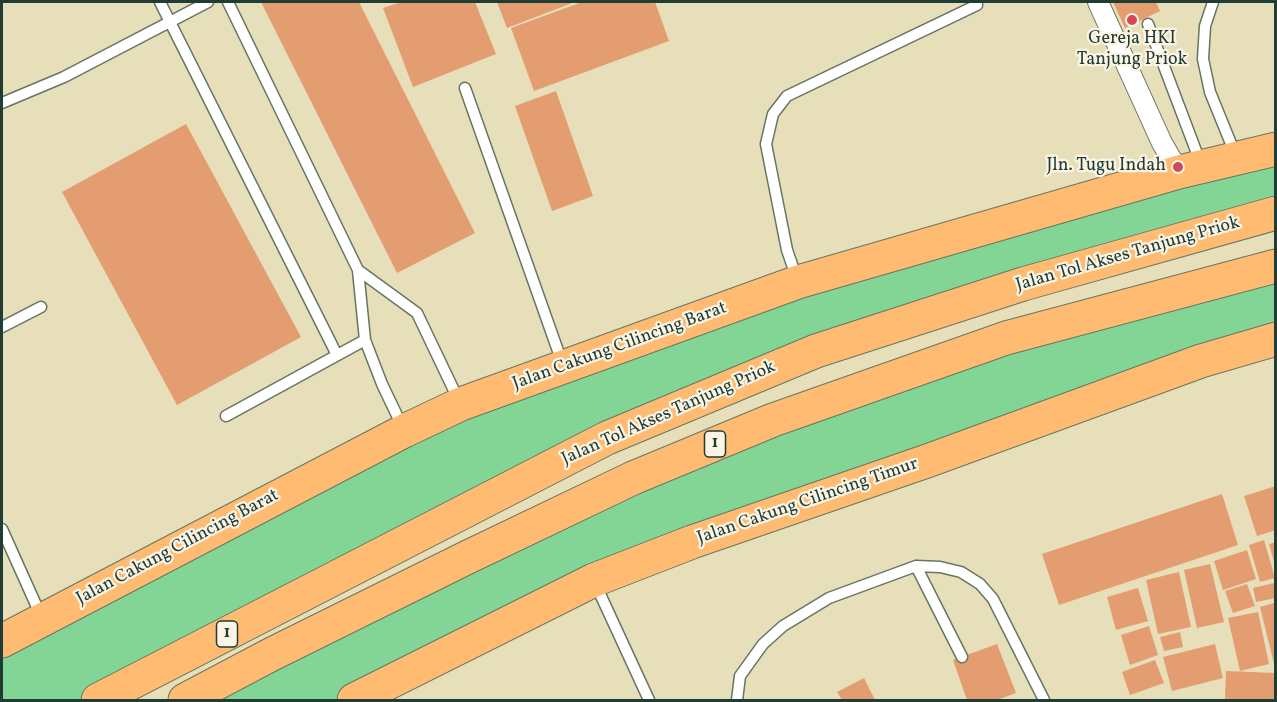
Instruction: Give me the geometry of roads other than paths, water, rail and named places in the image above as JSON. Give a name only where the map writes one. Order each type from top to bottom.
[{"type":"highway","name":"Jalan Cakung Cilincing Barat","points":[[2,641],[404,431],[461,404],[798,282],[1190,169],[1275,149]]},
{"type":"highway","name":"Jalan Tol Akses Tanjung Priok","points":[[98,700],[607,438],[816,351],[1023,284],[1275,213]]},
{"type":"highway","name":"1","points":[[185,700],[477,552],[633,478],[773,420],[1006,338],[1275,266]]},
{"type":"highway","name":"Jalan Cakung Cilincing Timur","points":[[354,700],[594,580],[692,542],[927,461],[1201,361],[1275,339]]},
{"type":"street","points":[[1098,2],[1162,143],[1190,169]]},
{"type":"lane","points":[[160,2],[337,355]]},
{"type":"lane","points":[[2,103],[64,77],[208,2]]},
{"type":"lane","points":[[228,2],[358,270],[365,340],[404,431]]},
{"type":"lane","points":[[1213,2],[1205,26],[1203,59],[1210,92],[1237,157]]},
{"type":"lane","points":[[798,282],[787,250],[766,144],[773,114],[787,96],[977,5]]},
{"type":"lane","points":[[1148,24],[1186,129],[1190,169]]},
{"type":"lane","points":[[465,88],[564,367]]},
{"type":"lane","points":[[358,270],[417,313],[461,404]]},
{"type":"lane","points":[[2,327],[41,307]]},
{"type":"lane","points":[[226,416],[365,340]]},
{"type":"lane","points":[[2,529],[43,619]]},
{"type":"lane","points":[[916,567],[962,657]]},
{"type":"lane","points":[[737,700],[740,676],[763,644],[783,626],[829,598],[916,567],[940,567],[961,572],[980,584],[993,599],[1044,700]]},
{"type":"lane","points":[[594,580],[649,700]]},
{"type":"place","name":"Gereja HKI Tanjung Priok","points":[[1132,20]]},
{"type":"place","name":"Jln. Tugu Indah","points":[[1178,167]]}]
